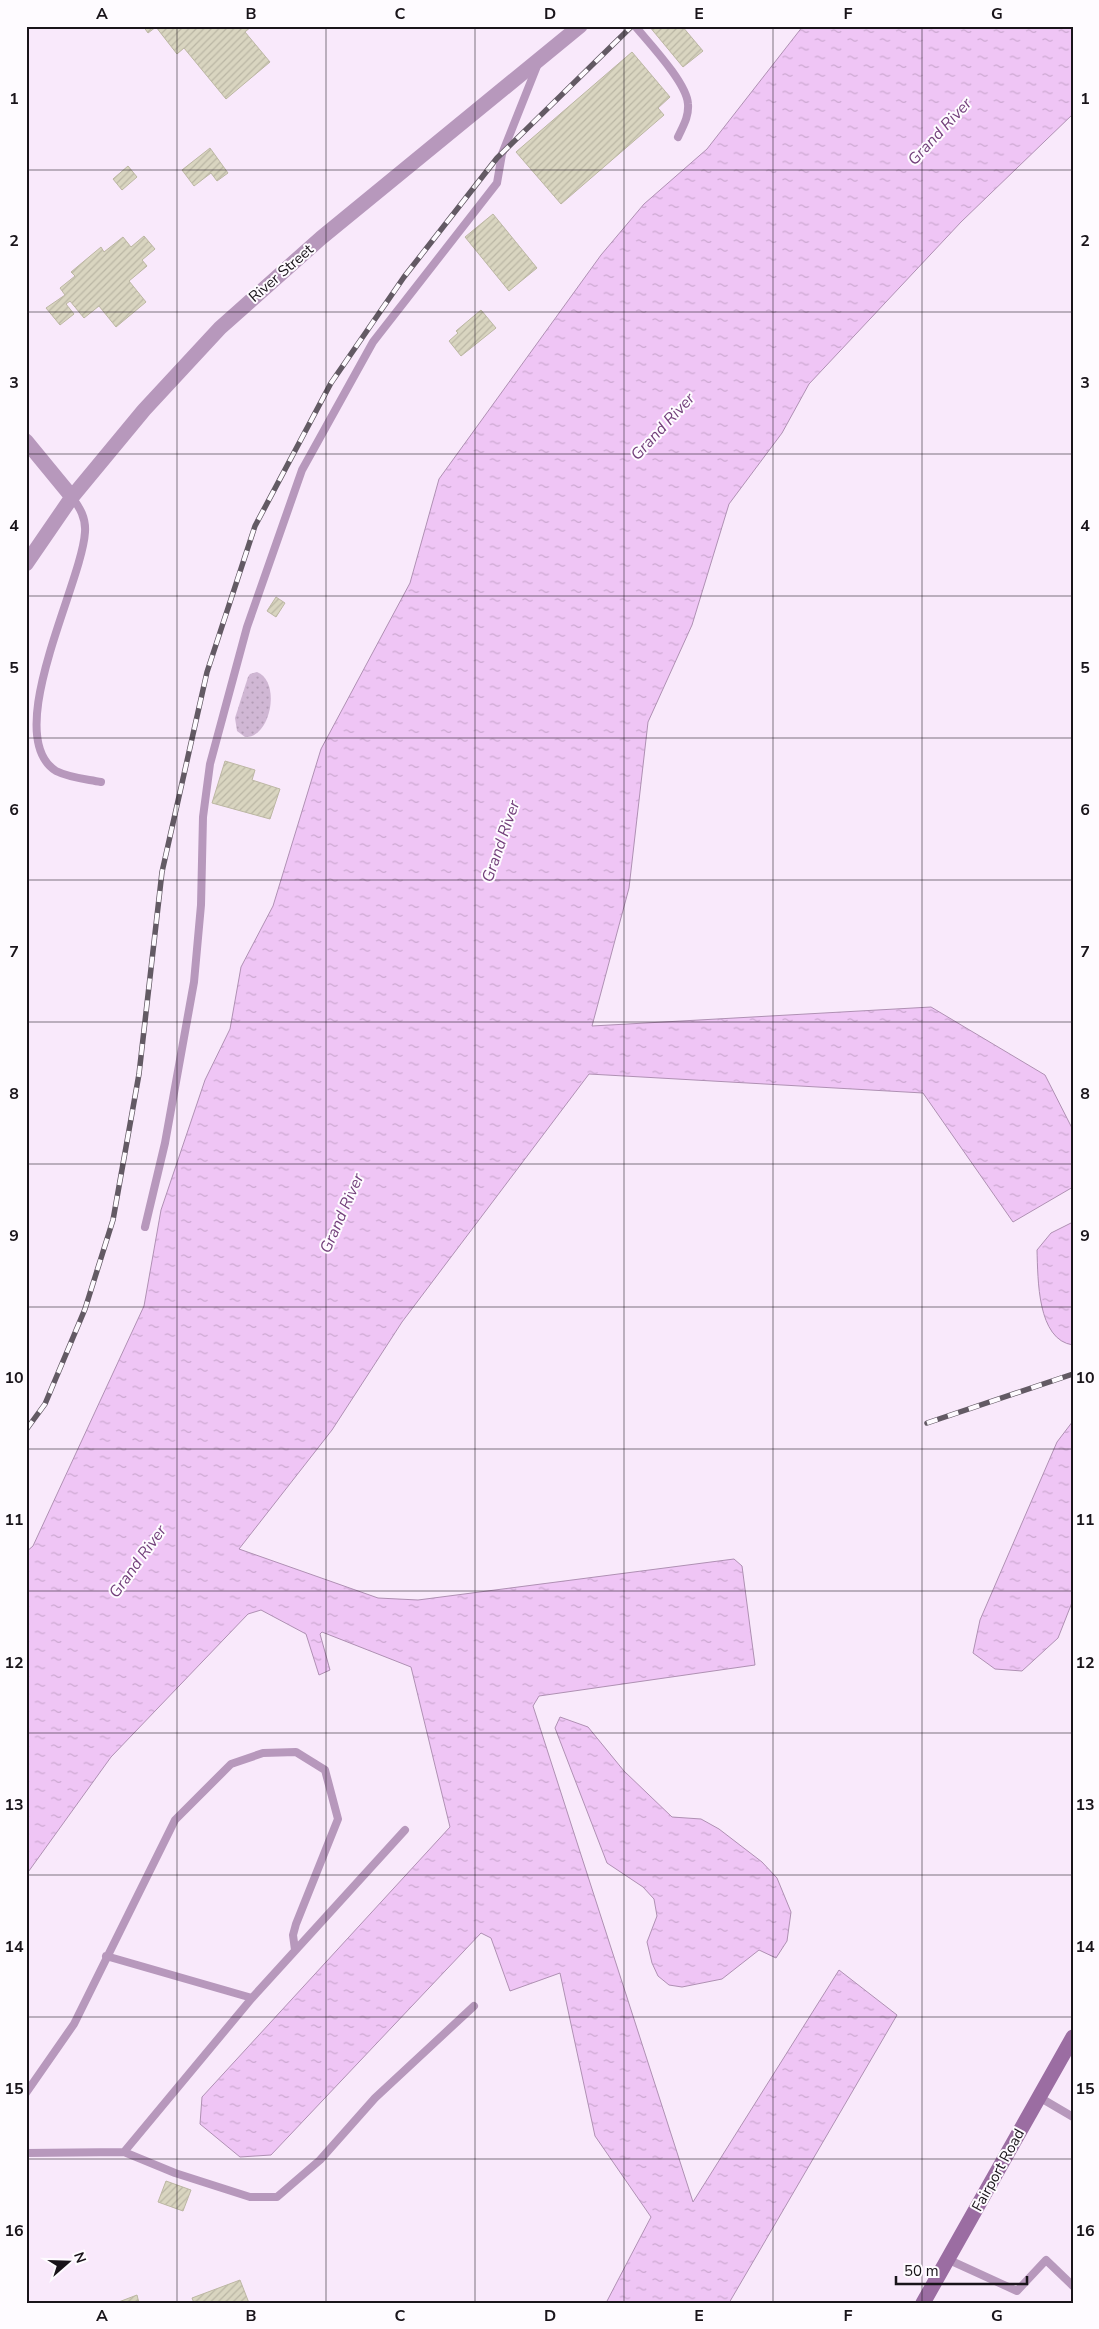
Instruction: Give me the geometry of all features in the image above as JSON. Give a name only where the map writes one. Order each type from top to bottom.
[{"type":"street","name":"River Street","points":[[26,564],[72,497],[144,410],[220,328],[321,238],[580,26]]},
{"type":"street","points":[[26,441],[72,497]]},
{"type":"street","name":"Fairport Road","points":[[923,2303],[1073,2037]]},
{"type":"lane","points":[[635,26],[684,88],[688,102],[687,118],[678,137]]},
{"type":"lane","points":[[145,1227],[165,1144],[194,982],[201,905],[203,817],[210,764],[247,627],[302,470],[373,342],[497,183],[502,154],[540,59]]},
{"type":"lane","points":[[72,497],[84,516],[83,546],[53,626],[34,698],[31,722],[33,740],[38,754],[46,764],[55,771],[69,776],[101,782]]},
{"type":"lane","points":[[26,2092],[74,2024],[175,1820],[231,1764],[263,1753],[296,1752],[325,1770],[338,1819],[296,1924],[293,1935],[295,1950]]},
{"type":"lane","points":[[124,2152],[252,1998],[405,1830]]},
{"type":"lane","points":[[106,1956],[252,1998]]},
{"type":"lane","points":[[26,2153],[124,2152],[175,2173],[250,2197],[277,2197],[320,2160],[375,2098],[474,2006]]},
{"type":"lane","points":[[1039,2097],[1073,2117]]},
{"type":"lane","points":[[947,2259],[1017,2291],[1046,2260],[1073,2286]]},
{"type":"shaded area","points":[[257,672],[265,678],[269,687],[271,697],[270,709],[261,729],[254,735],[245,737],[237,731],[235,718],[248,677],[250,674]]},
{"type":"water","name":"Grand River","points":[[803,26],[1073,26],[1073,114],[961,222],[809,384],[782,433],[729,504],[692,625],[648,722],[629,888],[592,1026],[931,1007],[1045,1075],[1073,1130],[1073,1187],[1013,1222],[923,1093],[589,1074],[402,1322],[332,1430],[239,1549],[378,1598],[418,1600],[734,1559],[742,1566],[755,1665],[539,1696],[533,1706],[693,2202],[839,1970],[897,2015],[729,2303],[606,2303],[651,2217],[595,2136],[560,1973],[510,1991],[491,1938],[481,1933],[271,2155],[240,2157],[200,2124],[202,2097],[450,1827],[411,1667],[322,1632],[320,1634],[330,1670],[319,1675],[306,1634],[261,1610],[248,1614],[111,1757],[26,1875],[26,1552],[33,1546],[144,1306],[161,1210],[205,1080],[230,1029],[241,967],[273,906],[321,749],[410,583],[439,479],[601,255],[644,204],[707,149]]},
{"type":"water","points":[[1073,1222],[1073,1345],[1061,1341],[1052,1332],[1046,1320],[1039,1291],[1037,1250],[1051,1233]]},
{"type":"water","points":[[1073,1421],[1073,1600],[1058,1638],[1022,1671],[995,1669],[973,1653],[980,1620],[1057,1442]]},
{"type":"water","points":[[560,1717],[588,1727],[624,1771],[672,1817],[701,1819],[719,1829],[762,1862],[777,1878],[791,1912],[787,1941],[776,1958],[759,1950],[722,1979],[682,1987],[669,1985],[658,1976],[652,1963],[647,1942],[657,1916],[654,1899],[643,1887],[607,1863],[555,1728]]},
{"type":"building","points":[[143,26],[252,26],[245,32],[270,62],[226,99],[184,48],[177,54],[156,27],[148,33]]},
{"type":"building","points":[[649,26],[682,26],[703,51],[683,67]]},
{"type":"building","points":[[632,52],[670,97],[658,108],[664,115],[561,204],[516,152]]},
{"type":"building","points":[[210,148],[228,173],[217,181],[211,173],[194,186],[182,170]]},
{"type":"building","points":[[128,166],[137,177],[122,190],[113,179]]},
{"type":"building","points":[[493,214],[537,268],[509,291],[465,237]]},
{"type":"building","points":[[144,236],[155,249],[142,260],[147,266],[129,281],[146,302],[116,327],[99,306],[84,318],[70,301],[66,304],[74,314],[60,325],[46,308],[65,295],[60,288],[75,276],[71,272],[101,247],[104,252],[123,237],[131,247]]},
{"type":"building","points":[[481,310],[496,328],[461,356],[449,341],[458,333],[456,331]]},
{"type":"building","points":[[276,597],[285,603],[276,617],[267,611]]},
{"type":"building","points":[[225,761],[255,770],[252,780],[280,789],[270,819],[212,803]]},
{"type":"building","points":[[166,2181],[191,2190],[183,2211],[158,2202]]},
{"type":"building","points":[[240,2280],[249,2303],[194,2303],[192,2298]]},
{"type":"building","points":[[137,2295],[139,2303],[116,2303]]},
{"type":"railway","points":[[26,1430],[45,1404],[85,1309],[113,1220],[139,1074],[162,872],[207,672],[255,526],[331,383],[404,277],[497,158],[632,26]]},
{"type":"railway","points":[[927,1423],[1073,1374]]}]
